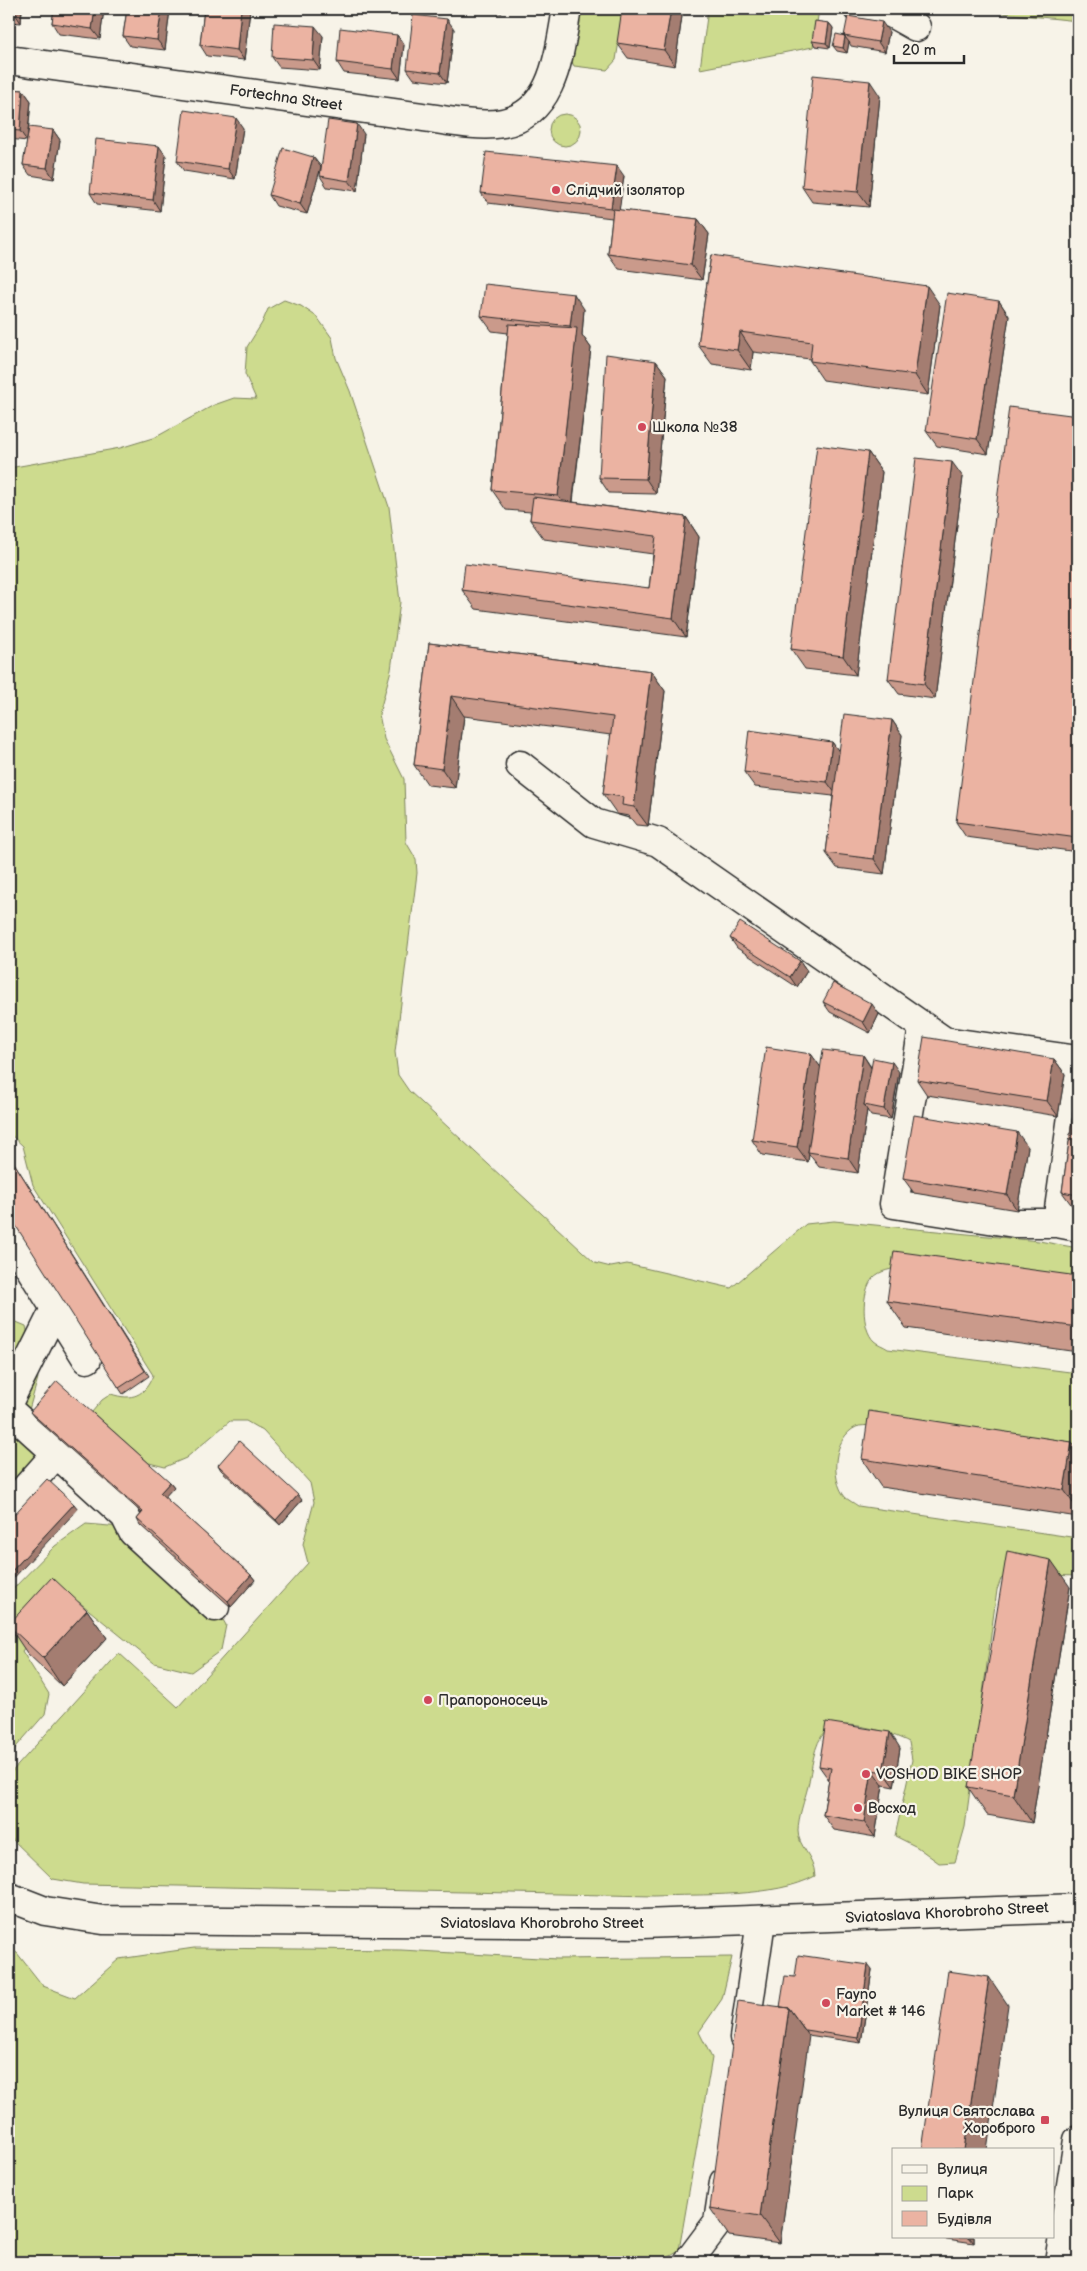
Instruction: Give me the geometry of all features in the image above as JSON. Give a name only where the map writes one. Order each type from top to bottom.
[{"type":"main road","name":"Fortechna Street","points":[[9,60],[483,124],[502,124],[518,118],[533,108],[549,88],[567,9]]},
{"type":"main road","points":[[858,9],[892,11],[916,27]]},
{"type":"main road","points":[[520,765],[594,823],[658,842],[944,1041],[1078,1060]]},
{"type":"main road","points":[[923,1026],[894,1204],[1014,1223],[1068,1225],[1078,1074]]},
{"type":"main road","points":[[9,1235],[87,1359]]},
{"type":"main road","points":[[9,1401],[55,1309]]},
{"type":"main road","points":[[9,1410],[124,1516],[133,1532],[215,1607]]},
{"type":"main road","points":[[9,1506],[56,1454]]},
{"type":"main road","name":"Sviatoslava Khorobroho Street","points":[[9,1897],[45,1911],[103,1920],[643,1924],[1078,1908]]},
{"type":"main road","points":[[740,2067],[762,1921]]},
{"type":"main road","points":[[1059,2262],[1078,2140]]},
{"type":"main road","points":[[688,2262],[718,2222],[728,2154]]},
{"type":"green space","points":[[576,9],[624,9],[616,60],[607,70],[574,66],[566,50]]},
{"type":"green space","points":[[708,9],[819,10],[813,47],[700,69]]},
{"type":"green space","points":[[964,9],[1078,9],[1078,21]]},
{"type":"green space","points":[[565,114],[577,118],[581,130],[577,142],[565,146],[553,142],[549,130],[553,118]]},
{"type":"green space","points":[[284,300],[301,306],[317,317],[332,338],[336,358],[350,391],[389,507],[400,602],[391,670],[379,714],[384,739],[404,779],[406,842],[416,859],[417,873],[395,1052],[398,1075],[409,1091],[595,1263],[611,1267],[627,1264],[731,1288],[806,1224],[834,1221],[1039,1241],[1078,1248],[1078,1293],[902,1267],[887,1270],[876,1275],[866,1292],[864,1310],[867,1328],[874,1341],[888,1349],[1078,1373],[1078,1458],[872,1425],[858,1426],[848,1432],[838,1449],[836,1469],[840,1489],[845,1497],[858,1506],[1078,1538],[1078,1576],[1013,1574],[1001,1579],[997,1590],[965,1827],[955,1862],[939,1863],[917,1847],[895,1836],[912,1760],[909,1742],[891,1734],[843,1725],[826,1731],[818,1742],[799,1820],[799,1837],[812,1862],[815,1876],[779,1888],[737,1894],[654,1896],[83,1884],[53,1879],[9,1836],[9,1775],[119,1653],[178,1707],[308,1563],[303,1544],[314,1502],[310,1483],[263,1431],[246,1421],[230,1421],[186,1458],[165,1467],[149,1463],[92,1412],[102,1400],[111,1394],[131,1397],[142,1392],[153,1375],[33,1185],[23,1146],[9,1133],[9,468],[120,448],[156,437],[214,405],[234,398],[256,399],[245,374],[247,347],[262,323],[268,309]]},
{"type":"green space","points":[[9,1319],[26,1326],[38,1378],[27,1417],[49,1440],[9,1517]]},
{"type":"green space","points":[[86,1524],[121,1527],[205,1589],[226,1625],[221,1650],[191,1672],[154,1663],[79,1602],[70,1603],[62,1607],[47,1620],[22,1651],[49,1694],[45,1714],[9,1755],[9,1593],[55,1546]]},
{"type":"green space","points":[[9,1948],[17,1953],[43,1986],[75,1998],[119,1959],[194,1948],[401,1950],[557,1959],[732,1957],[722,1999],[699,2032],[712,2058],[679,2250],[659,2262],[9,2262]]},
{"type":"building","points":[[54,9],[95,9],[92,29],[52,23]]},
{"type":"building","points":[[127,9],[162,9],[157,40],[123,36]]},
{"type":"building","points":[[204,9],[241,9],[237,50],[200,45]]},
{"type":"building","points":[[622,9],[671,9],[664,50],[617,43]]},
{"type":"building","points":[[413,15],[447,19],[440,73],[407,69]]},
{"type":"building","points":[[848,16],[882,22],[878,42],[844,36]]},
{"type":"building","points":[[815,21],[829,23],[826,43],[812,41]]},
{"type":"building","points":[[274,23],[315,26],[313,60],[272,57]]},
{"type":"building","points":[[340,28],[397,35],[393,69],[337,62]]},
{"type":"building","points":[[836,34],[845,36],[843,48],[833,46]]},
{"type":"building","points":[[813,75],[870,81],[858,192],[802,187]]},
{"type":"building","points":[[9,89],[23,90],[20,131],[9,130]]},
{"type":"building","points":[[184,110],[236,118],[228,169],[177,161]]},
{"type":"building","points":[[328,120],[357,124],[349,181],[320,176]]},
{"type":"building","points":[[29,127],[53,130],[47,168],[23,165]]},
{"type":"building","points":[[96,139],[159,146],[153,200],[90,193]]},
{"type":"building","points":[[283,148],[313,157],[300,204],[269,195]]},
{"type":"building","name":"Слідчий ізолятор","points":[[486,152],[617,166],[611,208],[481,193]]},
{"type":"building","points":[[613,209],[698,219],[691,265],[608,254]]},
{"type":"building","points":[[711,255],[927,286],[915,375],[810,361],[812,342],[740,332],[737,350],[698,345]]},
{"type":"building","points":[[485,284],[574,294],[570,326],[481,316]]},
{"type":"building","points":[[947,293],[999,301],[977,439],[926,431]]},
{"type":"building","points":[[509,324],[577,328],[558,496],[492,490]]},
{"type":"building","points":[[606,354],[656,361],[646,479],[599,478]]},
{"type":"building","points":[[1009,407],[1078,416],[1078,838],[956,822]]},
{"type":"building","points":[[817,445],[868,452],[843,656],[791,649]]},
{"type":"building","points":[[916,458],[952,462],[924,684],[888,679]]},
{"type":"building","points":[[533,497],[686,517],[673,618],[462,590],[465,564],[649,588],[656,536],[530,520]]},
{"type":"building","points":[[429,643],[651,671],[634,807],[622,805],[623,797],[603,794],[613,717],[451,696],[442,769],[414,765]]},
{"type":"building","points":[[844,714],[892,720],[874,859],[826,853]]},
{"type":"building","points":[[749,730],[832,742],[827,782],[744,772]]},
{"type":"building","points":[[740,922],[800,961],[790,977],[730,938]]},
{"type":"building","points":[[833,983],[872,1004],[863,1022],[823,1002]]},
{"type":"building","points":[[924,1037],[1054,1059],[1047,1101],[917,1080]]},
{"type":"building","points":[[766,1047],[811,1054],[797,1147],[752,1140]]},
{"type":"building","points":[[823,1050],[863,1055],[848,1158],[808,1152]]},
{"type":"building","points":[[873,1058],[892,1062],[884,1109],[864,1105]]},
{"type":"building","points":[[1078,1078],[1078,1195],[1062,1192]]},
{"type":"building","points":[[914,1115],[1017,1132],[1007,1195],[903,1178]]},
{"type":"building","points":[[9,1155],[145,1371],[119,1388],[9,1215]]},
{"type":"building","points":[[894,1251],[1078,1276],[1078,1327],[887,1301]]},
{"type":"building","points":[[57,1381],[170,1482],[160,1493],[251,1575],[228,1601],[137,1519],[143,1512],[30,1412]]},
{"type":"building","points":[[869,1411],[1072,1442],[1064,1490],[862,1459]]},
{"type":"building","points":[[239,1441],[298,1495],[276,1520],[218,1465]]},
{"type":"building","points":[[47,1479],[74,1504],[9,1574],[9,1520]]},
{"type":"building","points":[[1007,1551],[1051,1560],[1013,1795],[968,1787]]},
{"type":"building","points":[[52,1577],[87,1610],[43,1658],[9,1624]]},
{"type":"building","name":"Восход","points":[[826,1722],[890,1732],[883,1772],[872,1770],[864,1822],[823,1815],[831,1768],[819,1766]]},
{"type":"building","name":"Fayno Market # 146","points":[[798,1955],[868,1965],[858,2038],[805,2030],[789,2008],[780,2007],[785,1976],[795,1977]]},
{"type":"building","points":[[948,1971],[989,1977],[964,2148],[922,2148]]},
{"type":"building","points":[[738,2001],[789,2008],[760,2216],[710,2208]]},
{"type":"place","name":"Слідчий ізолятор","points":[[556,190]]},
{"type":"place","name":"Школа №38","points":[[642,427]]},
{"type":"place","name":"Прапороносець","points":[[428,1700]]},
{"type":"place","name":"VOSHOD BIKE SHOP","points":[[866,1774]]},
{"type":"place","name":"Восход","points":[[858,1808]]},
{"type":"place","name":"Fayno Market # 146","points":[[826,2003]]},
{"type":"place","name":"Вулиця Святослава Хороброго","points":[[1045,2120]]}]
